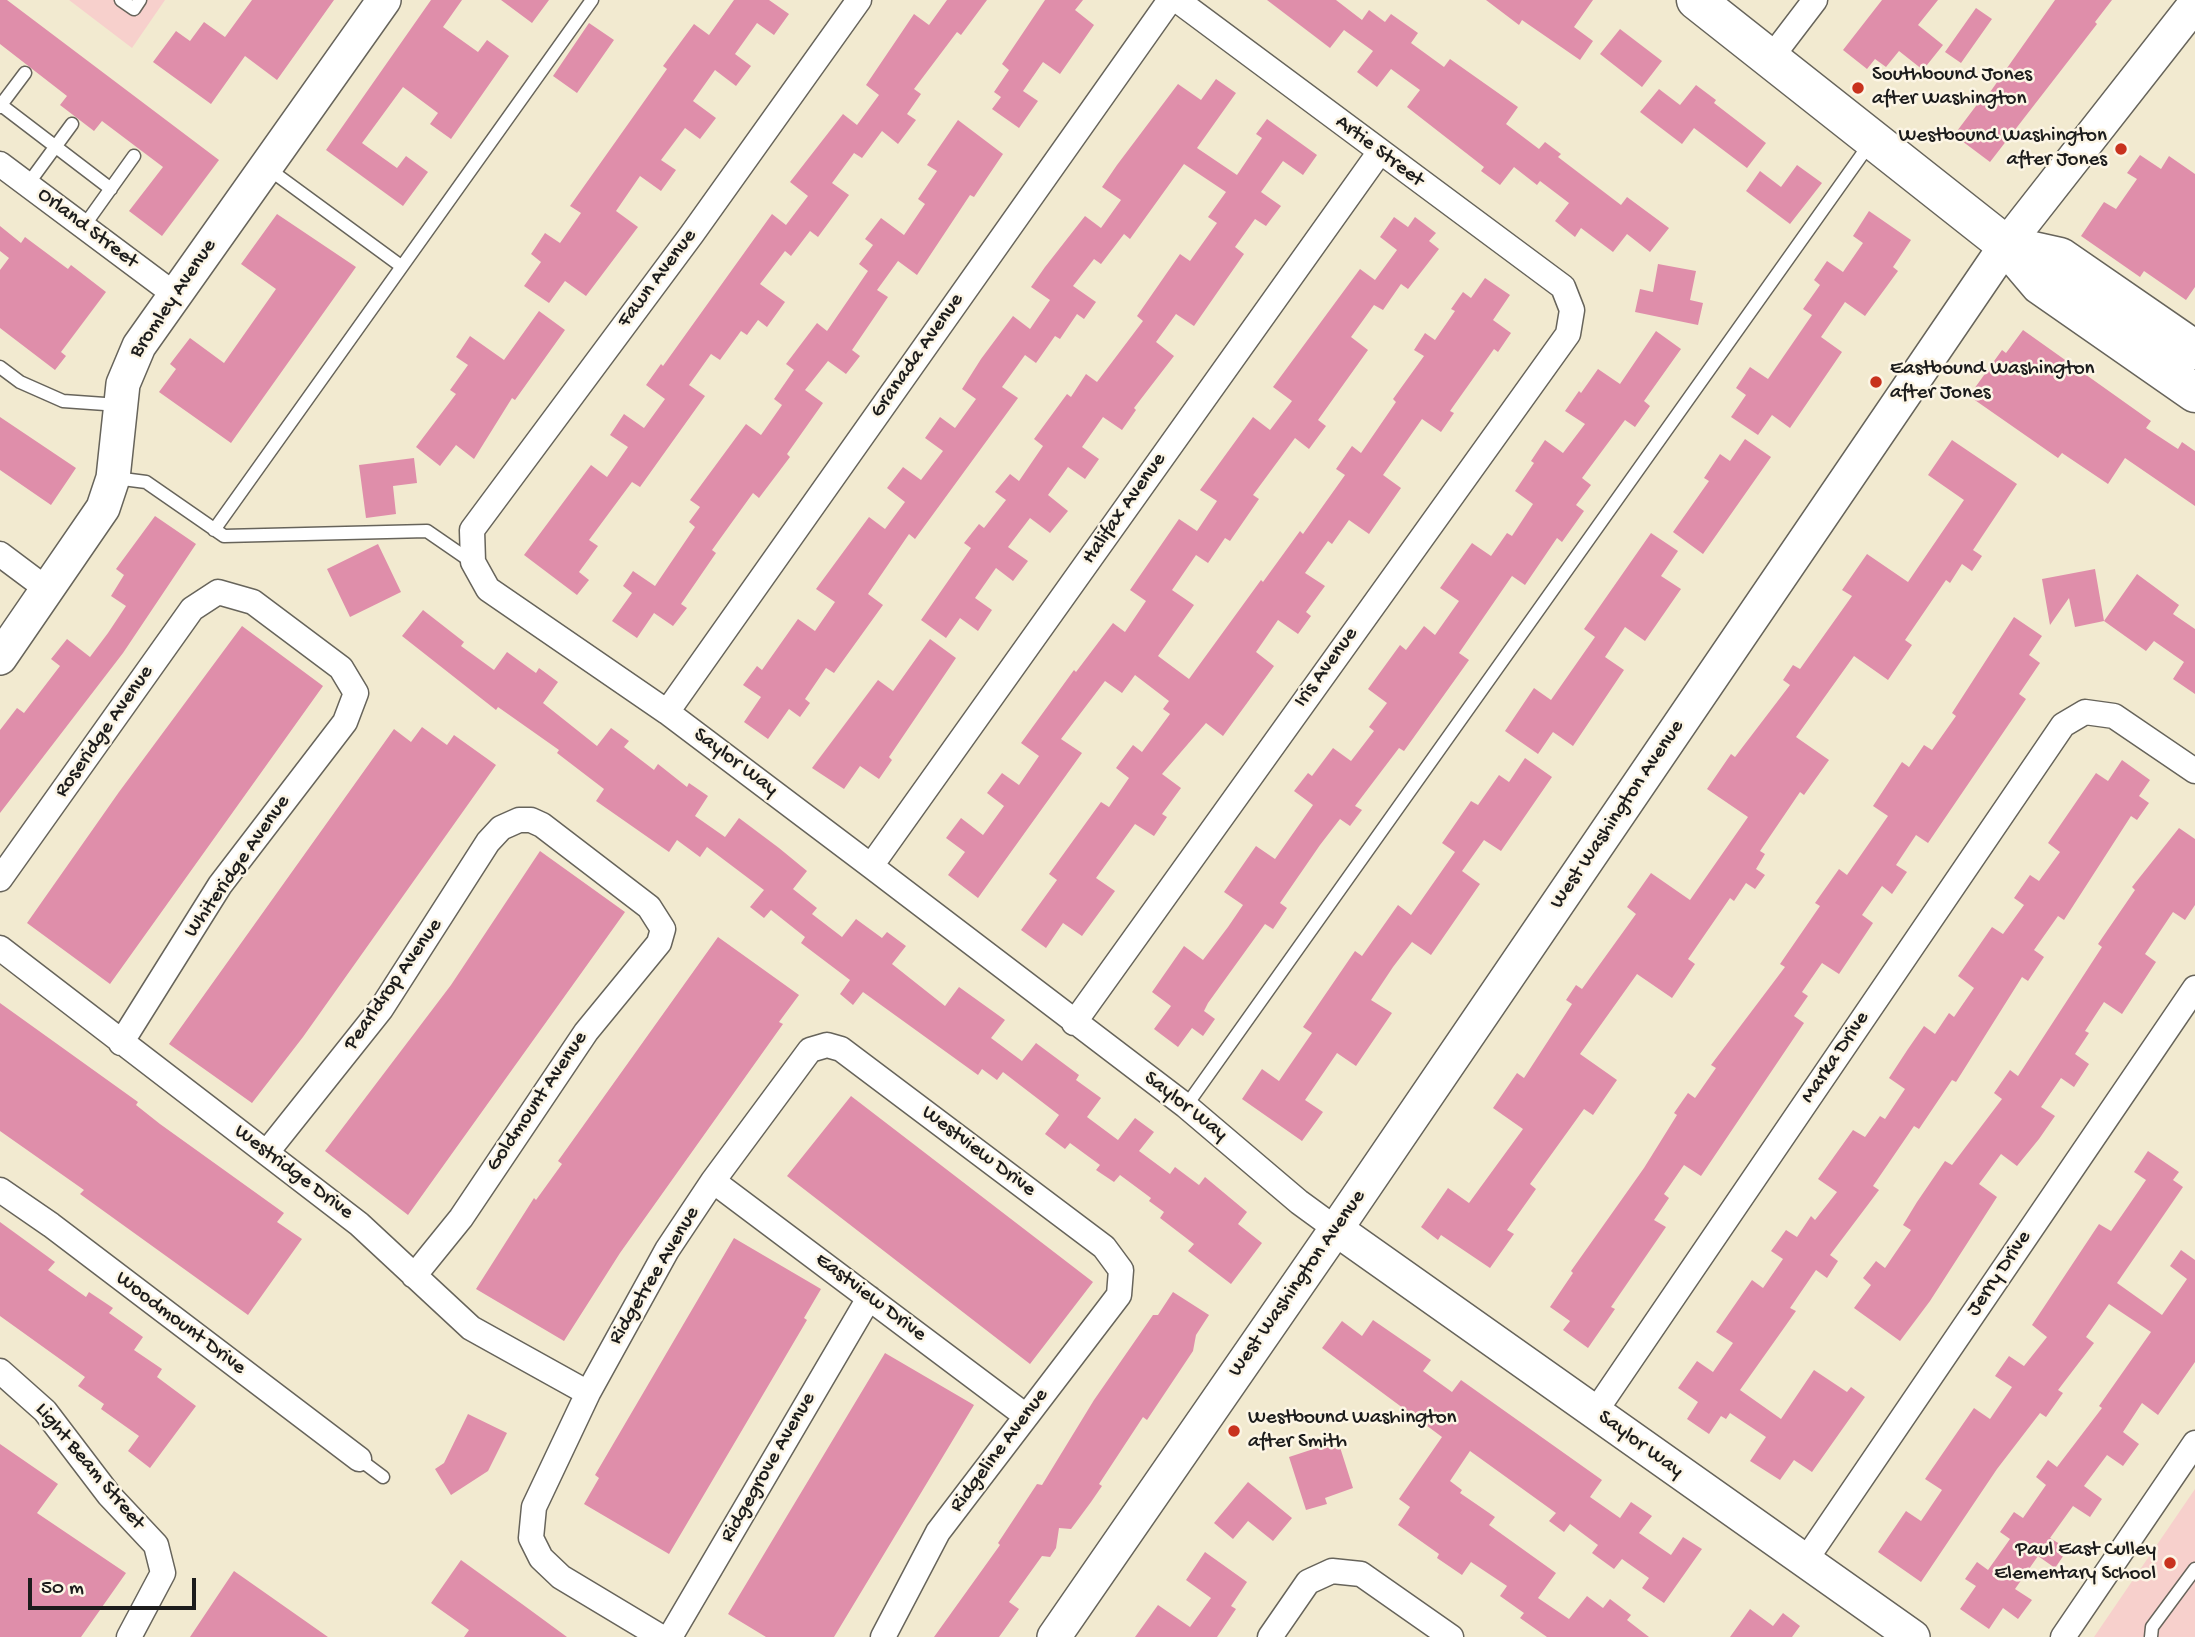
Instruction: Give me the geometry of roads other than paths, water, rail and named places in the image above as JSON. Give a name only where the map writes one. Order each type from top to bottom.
[{"type":"main road","name":"Bromley Avenue","points":[[0,658],[103,509],[113,478],[119,405],[129,365],[174,294],[384,0]]},
{"type":"main road","points":[[1696,0],[2006,245],[2040,285],[2195,393]]},
{"type":"main road","name":"West Washington Avenue","points":[[1054,1637],[1336,1229],[2006,245],[2195,4]]},
{"type":"main road","points":[[2006,245],[2060,257],[2195,350]]},
{"type":"main road","name":"Saylor Way","points":[[1336,1229],[1913,1637]]},
{"type":"street","name":"Fawn Avenue","points":[[473,562],[472,530],[692,234],[859,0]]},
{"type":"street","name":"Granada Avenue","points":[[667,712],[1170,0]]},
{"type":"street","name":"Artie Street","points":[[1177,0],[1379,153],[1563,287],[1572,310]]},
{"type":"street","points":[[1770,59],[1815,0]]},
{"type":"street","name":"Halifax Avenue","points":[[871,866],[1379,153]]},
{"type":"street","name":"Orland Street","points":[[0,164],[174,294]]},
{"type":"street","name":"Iris Avenue","points":[[1074,1023],[1568,334],[1572,310]]},
{"type":"street","points":[[0,554],[48,590]]},
{"type":"street","name":"Saylor Way","points":[[473,562],[488,589],[667,712],[1186,1106],[1299,1202],[1336,1229]]},
{"type":"street","name":"Roseridge Avenue","points":[[0,879],[192,609],[218,592],[253,602],[341,668],[356,693]]},
{"type":"street","name":"Whiteridge Avenue","points":[[121,1043],[220,885],[345,722],[356,693]]},
{"type":"street","name":"Marka Drive","points":[[1595,1412],[2063,725],[2085,712],[2114,716],[2195,771]]},
{"type":"street","name":"Pearldrop Avenue","points":[[267,1153],[380,1009],[488,842],[500,828],[519,820],[531,820],[542,825],[649,907],[663,929]]},
{"type":"street","name":"Goldmount Avenue","points":[[414,1276],[461,1218],[586,1031],[659,943],[663,929]]},
{"type":"street","name":"Westridge Drive","points":[[0,948],[359,1224],[471,1328],[588,1393]]},
{"type":"street","name":"Jerry Drive","points":[[1805,1561],[2195,988]]},
{"type":"street","name":"Ridgetree Avenue","points":[[661,1637],[561,1577],[541,1558],[531,1538],[534,1507],[588,1393],[667,1250],[713,1181],[810,1050],[827,1045]]},
{"type":"street","name":"Westview Drive","points":[[827,1045],[841,1049],[1104,1247],[1121,1270]]},
{"type":"street","name":"Eastview Drive","points":[[713,1181],[1026,1416]]},
{"type":"street","name":"Woodmount Drive","points":[[0,1190],[51,1225],[359,1459]]},
{"type":"street","name":"Ridgeline Avenue","points":[[883,1637],[938,1532],[1119,1295],[1121,1270]]},
{"type":"street","name":"Ridgegrove Avenue","points":[[670,1637],[869,1298]]},
{"type":"street","name":"Light Beam Street","points":[[1,1373],[45,1411],[109,1495],[156,1545],[163,1573],[129,1637]]},
{"type":"street","points":[[2063,1637],[2195,1444]]},
{"type":"street","points":[[1270,1637],[1308,1582],[1332,1571],[1361,1574],[1451,1637]]},
{"type":"lane","points":[[121,0],[134,9],[140,0]]},
{"type":"lane","points":[[214,530],[592,0]]},
{"type":"lane","points":[[25,73],[1,106],[111,188]]},
{"type":"lane","points":[[28,184],[72,124]]},
{"type":"lane","points":[[1186,1106],[1873,139]]},
{"type":"lane","points":[[84,226],[134,156]]},
{"type":"lane","points":[[266,167],[401,265]]},
{"type":"lane","points":[[0,367],[19,382],[63,401],[119,405]]},
{"type":"lane","points":[[113,478],[146,482],[224,536],[427,531],[473,562]]},
{"type":"lane","points":[[359,1459],[383,1477]]},
{"type":"lane","points":[[2151,1637],[2152,1627],[2195,1569]]},
{"type":"place","name":"Southbound Jones after Washington","points":[[1858,88]]},
{"type":"place","name":"Westbound Washington after Jones","points":[[2121,149]]},
{"type":"place","name":"Eastbound Washington after Jones","points":[[1876,382]]},
{"type":"place","name":"Westbound Washington after Smith","points":[[1234,1431]]},
{"type":"place","name":"Paul East Culley Elementary School","points":[[2170,1563]]}]
